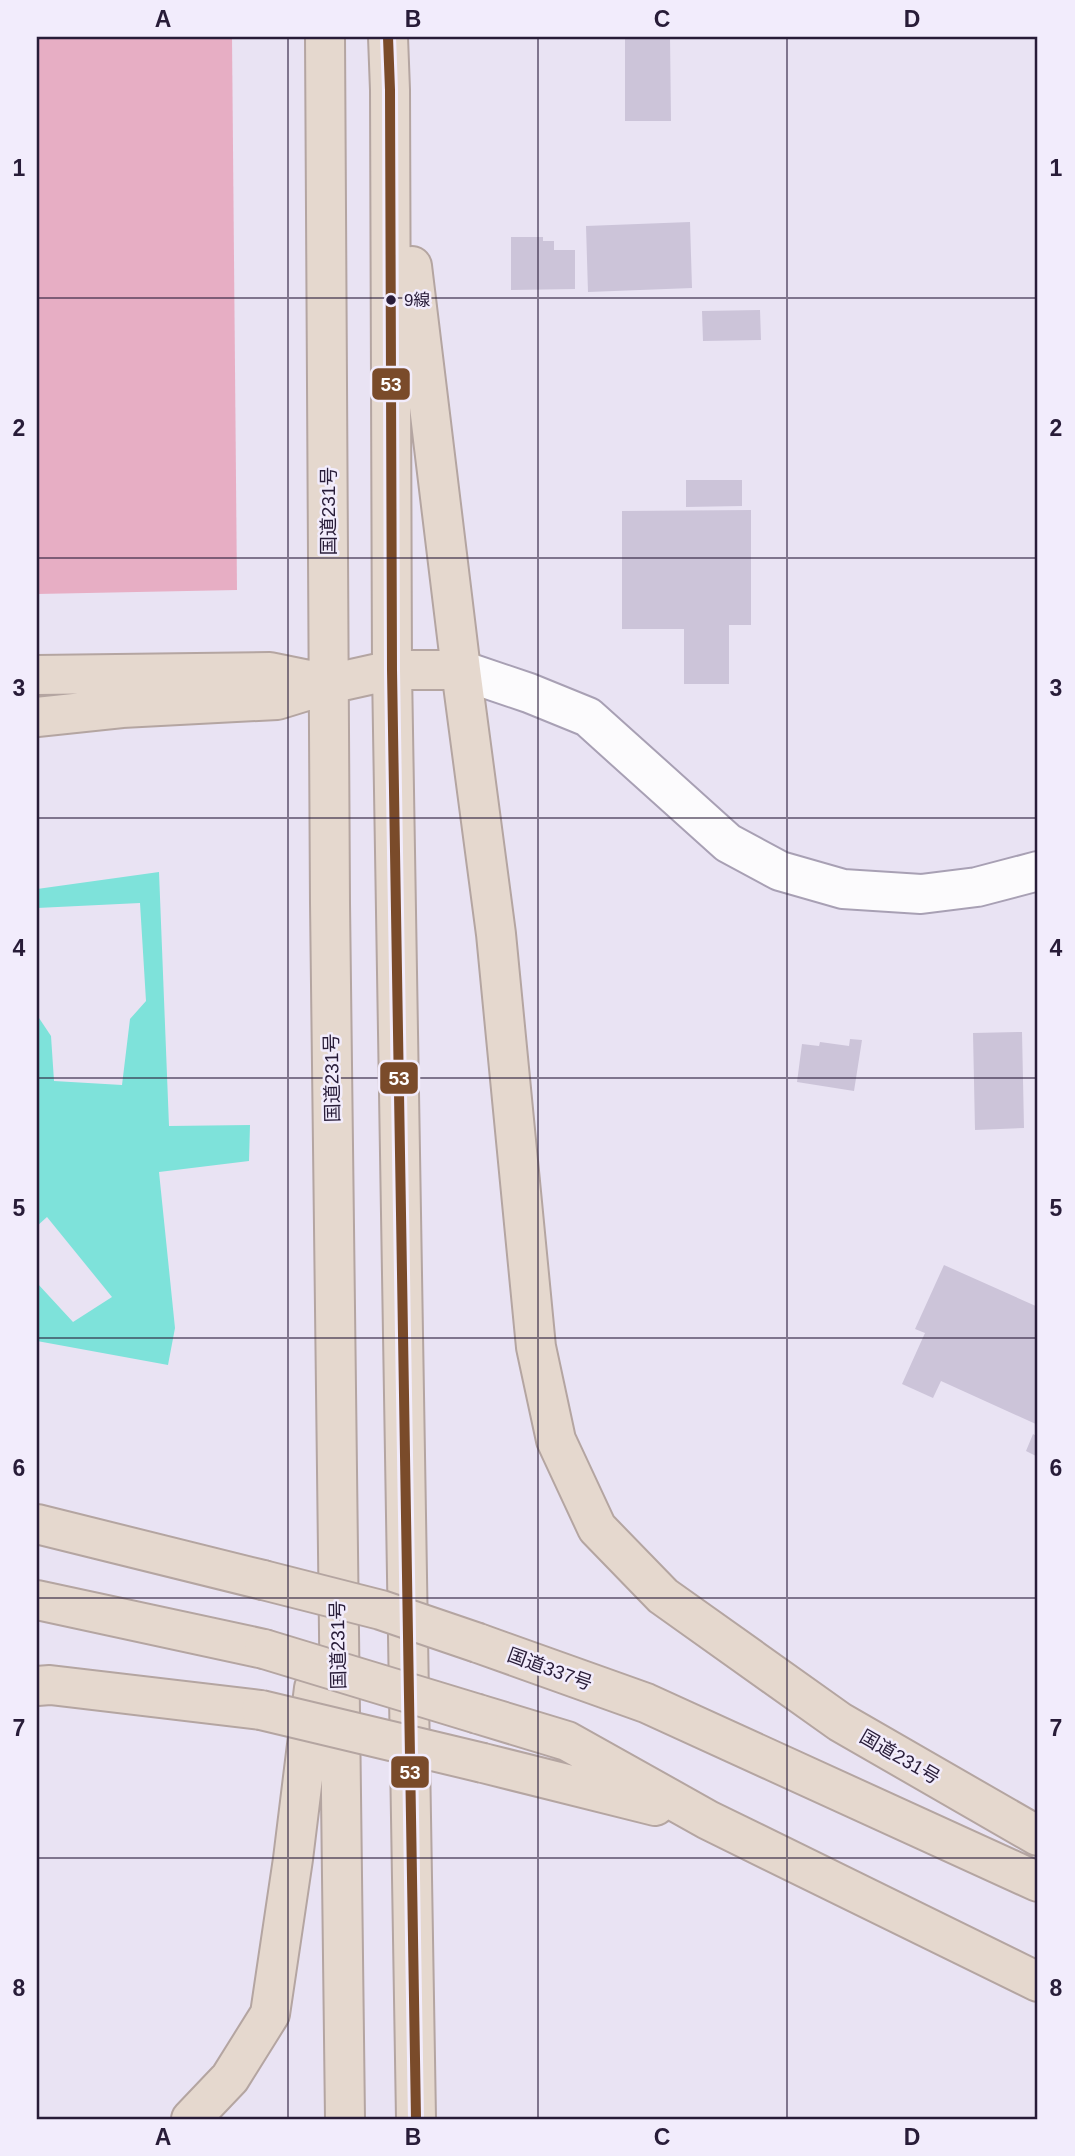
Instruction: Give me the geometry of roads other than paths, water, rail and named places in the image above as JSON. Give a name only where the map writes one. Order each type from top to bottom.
[{"type":"highway","name":"国道231号","points":[[325,37],[329,684],[345,2119]]},
{"type":"highway","name":"国道231号","points":[[388,37],[392,670],[416,2119]]},
{"type":"highway","name":"国道231号","points":[[390,90],[496,934],[536,1347],[556,1440],[597,1528],[663,1596],[839,1722],[1038,1836]]},
{"type":"highway","points":[[37,717],[122,708],[277,700],[329,684],[392,670],[461,670]]},
{"type":"highway","points":[[37,675],[270,672],[329,684]]},
{"type":"highway","points":[[191,2119],[230,2078],[270,2014],[293,1859],[337,1499]]},
{"type":"highway","name":"国道337号","points":[[37,1524],[381,1610],[646,1703],[1038,1882]]},
{"type":"highway","points":[[37,1600],[264,1649],[568,1741],[708,1819],[1038,1982]]},
{"type":"highway","points":[[37,1686],[50,1685],[261,1710],[708,1819]]},
{"type":"street","points":[[461,670],[588,717],[728,842],[780,871],[843,889],[921,894],[976,887],[1038,872]]},
{"type":"place","name":"9線","points":[[391,300]]}]
